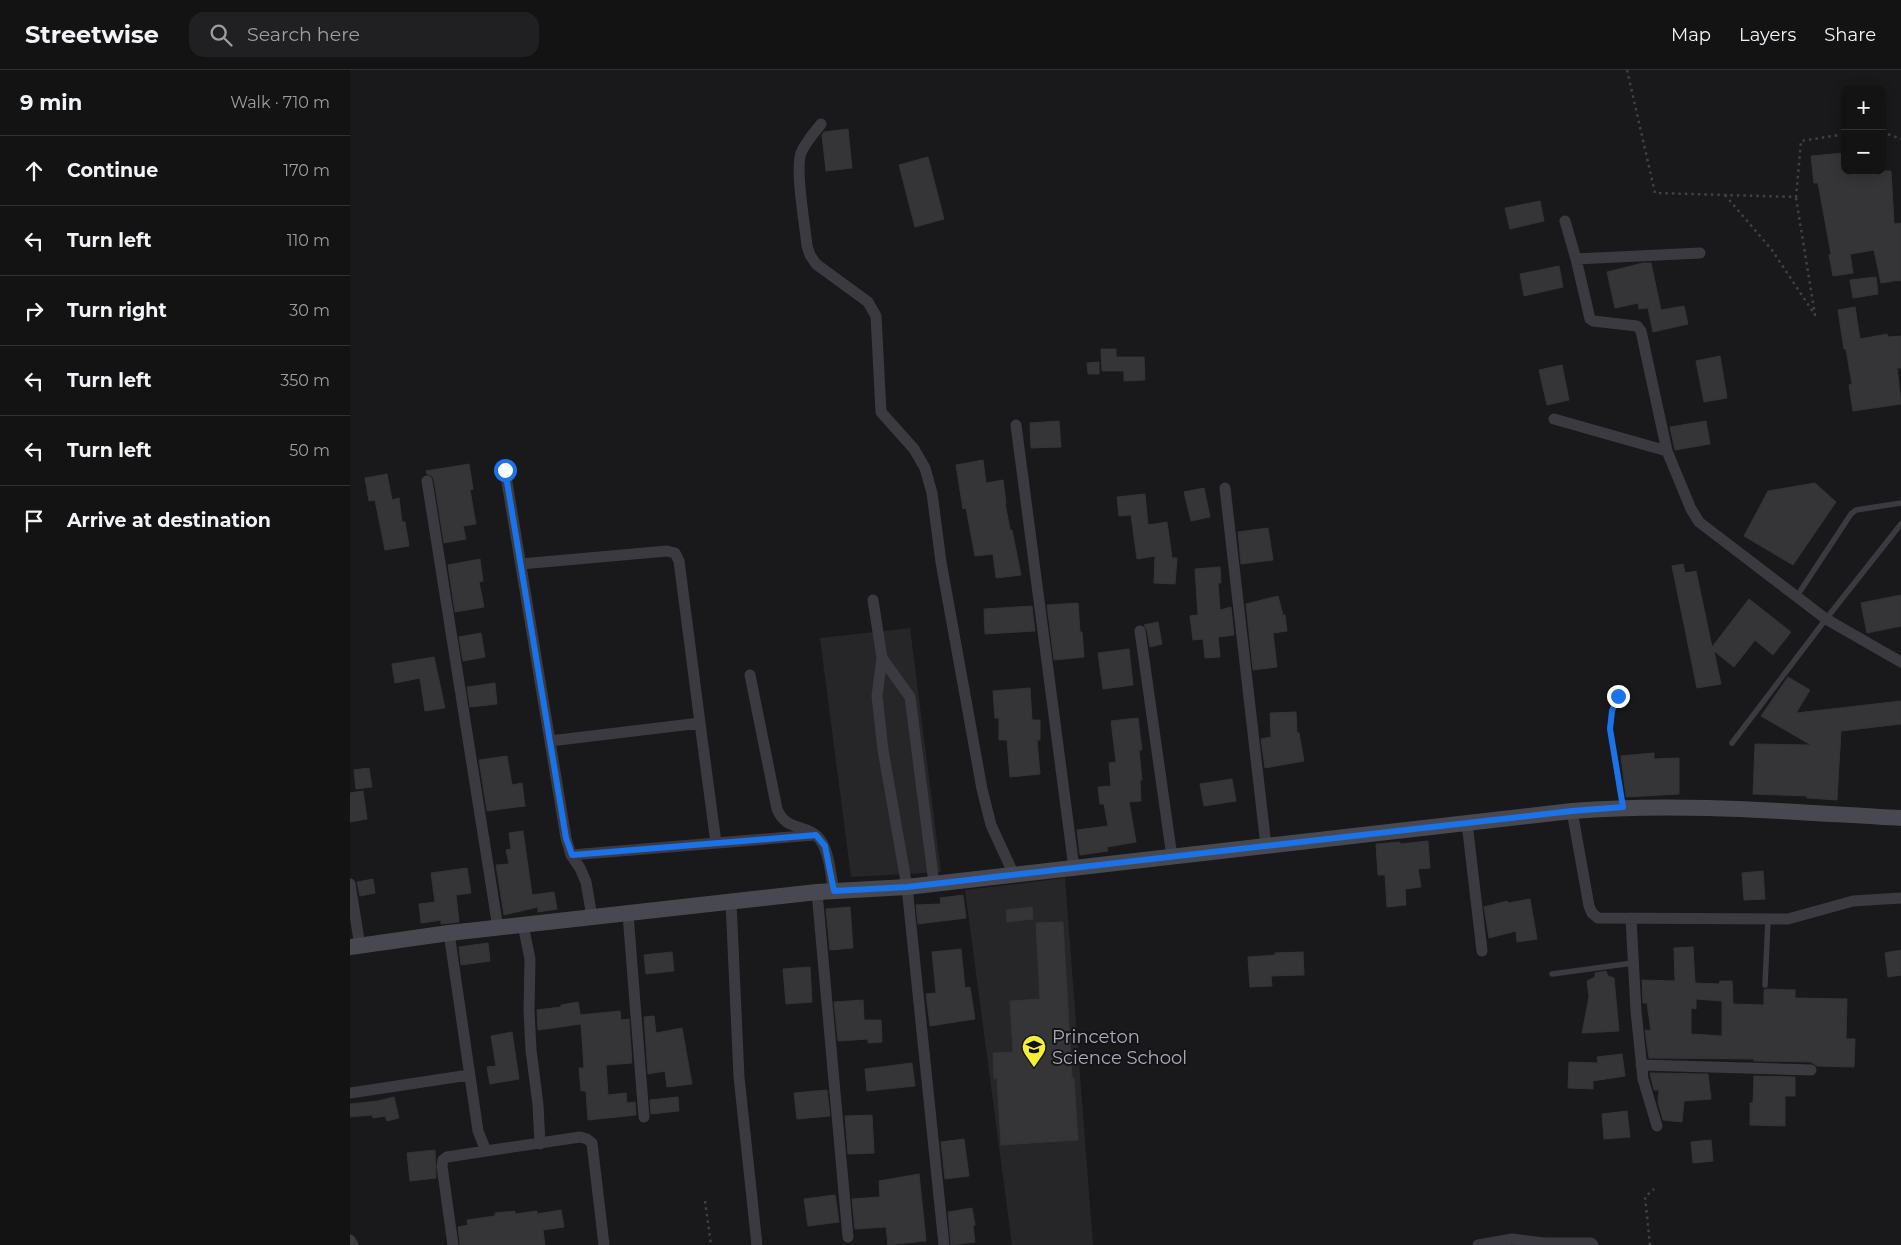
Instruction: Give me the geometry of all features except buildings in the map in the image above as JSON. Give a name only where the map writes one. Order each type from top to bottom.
[{"type":"street","points":[[820,124],[802,151],[799,159],[807,246],[816,264],[868,302],[876,316],[881,412],[914,449],[925,468],[932,493],[941,562],[982,788],[991,825],[1014,875]]},
{"type":"street","points":[[1565,221],[1590,319],[1593,321],[1638,326],[1641,331],[1667,451],[1691,509],[1699,522],[1826,619],[1901,662]]},
{"type":"street","points":[[1576,259],[1700,253]]},
{"type":"street","points":[[1554,419],[1667,451]]},
{"type":"street","points":[[1016,425],[1074,868]]},
{"type":"street","points":[[505,470],[566,838],[572,855],[586,882],[592,917]]},
{"type":"street","points":[[427,481],[498,928]]},
{"type":"street","points":[[1225,488],[1266,846]]},
{"type":"street","points":[[521,564],[667,551],[675,553],[679,561],[716,843]]},
{"type":"street","points":[[873,600],[882,658],[878,696],[882,741],[907,887],[944,1245]]},
{"type":"street","points":[[1140,631],[1172,857]]},
{"type":"street","points":[[882,658],[910,697],[934,883]]},
{"type":"street","points":[[750,675],[780,817],[790,824],[816,835],[825,846],[834,891]]},
{"type":"street","points":[[550,741],[700,722]]},
{"type":"street","points":[[350,884],[355,946],[449,933],[817,892],[907,887],[1572,811],[1623,807],[1731,808],[1901,818]]},
{"type":"street","points":[[1572,811],[1588,906],[1598,918],[1788,919],[1853,901],[1901,898]]},
{"type":"street","points":[[1467,823],[1482,951]]},
{"type":"street","points":[[572,855],[816,835]]},
{"type":"street","points":[[817,892],[848,1237]]},
{"type":"street","points":[[731,902],[740,1077],[757,1245]]},
{"type":"street","points":[[628,914],[644,1117]]},
{"type":"street","points":[[1631,918],[1641,1065],[1643,1079],[1657,1126]]},
{"type":"street","points":[[523,925],[530,959],[530,1042],[538,1105],[540,1144]]},
{"type":"street","points":[[449,933],[478,1131],[486,1151]]},
{"type":"street","points":[[1641,1065],[1811,1070]]},
{"type":"street","points":[[350,1093],[469,1074]]},
{"type":"street","points":[[453,1245],[442,1166],[443,1160],[447,1157],[580,1137],[587,1139],[592,1144],[604,1245]]},
{"type":"street","points":[[1478,1245],[1479,1243],[1512,1239],[1544,1243],[1591,1243],[1593,1245]]},
{"type":"street","points":[[350,1240],[353,1245]]},
{"type":"lane","points":[[1797,596],[1851,514],[1856,510],[1901,502]]},
{"type":"lane","points":[[1732,743],[1901,524]]},
{"type":"lane","points":[[1618,696],[1612,711],[1610,729],[1623,807]]},
{"type":"lane","points":[[1765,985],[1768,920]]},
{"type":"lane","points":[[1552,974],[1633,963]]},
{"type":"path","points":[[1627,70],[1655,193],[1796,197]]},
{"type":"path","points":[[1886,133],[1901,139]]},
{"type":"path","points":[[1726,195],[1772,250],[1815,315],[1796,197],[1801,141],[1841,135]]},
{"type":"path","points":[[1650,1245],[1645,1197],[1654,1189]]},
{"type":"path","points":[[705,1201],[711,1245]]},
{"type":"shaded area","points":[[910,628],[941,872],[851,877],[820,638]]},
{"type":"shaded area","name":"Princeton Science School","points":[[1065,878],[1093,1245],[1012,1245],[965,890]]},
{"type":"place","name":"Princeton Science School","points":[[1034,1068]]},
{"type":"route","points":[[505,470],[566,838],[572,855],[816,835],[825,846],[834,891],[907,887],[1572,811],[1623,807],[1610,729],[1612,711],[1618,696]]}]
